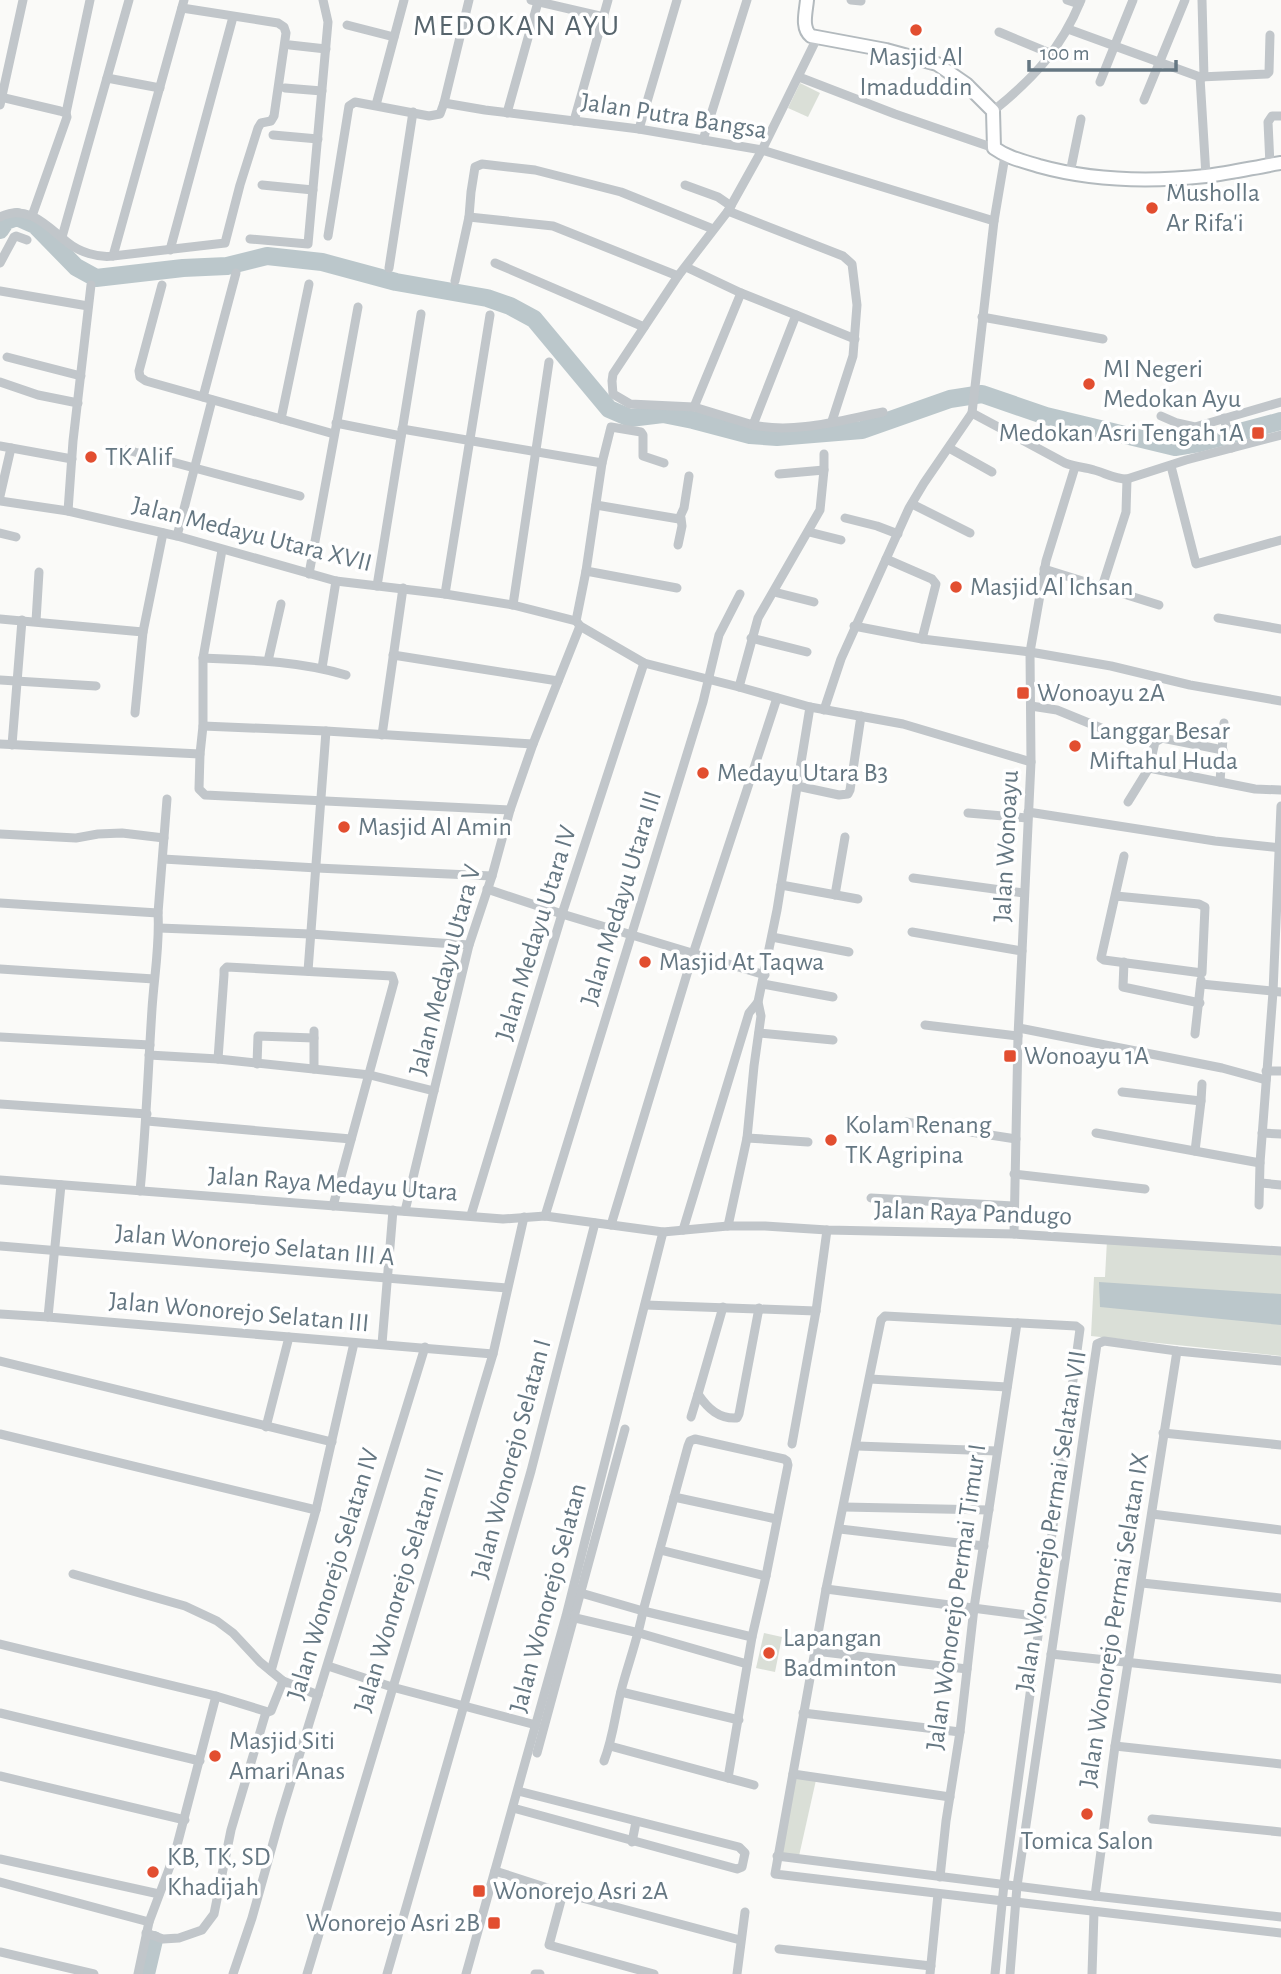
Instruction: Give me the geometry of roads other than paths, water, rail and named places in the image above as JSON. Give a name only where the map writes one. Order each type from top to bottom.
[{"type":"street","points":[[23,0],[0,99],[65,113]]},
{"type":"street","points":[[32,216],[66,121],[65,113],[90,0]]},
{"type":"street","points":[[62,237],[129,0]]},
{"type":"street","points":[[250,239],[308,244],[328,22],[323,0]]},
{"type":"street","points":[[376,105],[404,0]]},
{"type":"street","points":[[328,236],[349,106],[355,102],[429,117],[440,114],[469,0]]},
{"type":"street","points":[[574,121],[608,0]]},
{"type":"street","points":[[639,129],[677,0]]},
{"type":"street","points":[[703,139],[747,0]]},
{"type":"street","points":[[807,0],[805,26],[807,32],[817,38],[886,50],[937,64],[966,84],[993,111],[994,148]]},
{"type":"street","points":[[993,111],[1023,88],[1052,54],[1068,29],[1080,2],[1067,0]]},
{"type":"street","points":[[1100,82],[1132,0]]},
{"type":"street","points":[[1144,100],[1185,0]]},
{"type":"street","points":[[1202,0],[1206,176]]},
{"type":"street","points":[[507,113],[535,1],[604,17]]},
{"type":"street","points":[[0,217],[16,212],[27,213],[67,242],[102,258],[225,243],[258,128],[261,123],[271,121],[274,116],[286,33],[284,27],[278,23],[233,17],[183,4],[113,256]]},
{"type":"street","points":[[170,250],[233,17]]},
{"type":"street","points":[[347,25],[394,37]]},
{"type":"street","points":[[1068,29],[1202,77],[1267,74],[1269,35]]},
{"type":"street","points":[[999,32],[1052,54]]},
{"type":"street","points":[[817,38],[730,209],[678,276],[613,374],[613,394],[630,404],[694,407],[773,429],[883,412]]},
{"type":"street","points":[[290,45],[326,48]]},
{"type":"street","points":[[799,76],[994,148],[1005,156],[1101,178],[1145,180],[1206,176],[1275,164],[1268,122],[1272,116],[1281,116]]},
{"type":"street","points":[[107,78],[160,88]]},
{"type":"street","points":[[285,88],[322,91]]},
{"type":"street","name":"Jalan Putra Bangsa","points":[[444,103],[639,129],[762,150],[994,221]]},
{"type":"street","points":[[390,268],[413,112]]},
{"type":"street","points":[[1070,173],[1081,119]]},
{"type":"street","points":[[273,135],[318,139]]},
{"type":"street","points":[[824,710],[855,626],[912,503],[972,410],[994,221],[1005,156]]},
{"type":"street","points":[[455,281],[469,218],[475,167],[482,163],[535,170],[614,190],[713,229]]},
{"type":"street","points":[[262,185],[313,190]]},
{"type":"street","points":[[685,185],[718,197],[730,209],[843,256],[852,264],[857,305],[853,356],[832,421]]},
{"type":"street","points":[[469,218],[553,226],[678,276]]},
{"type":"street","points":[[0,263],[14,237],[27,240]]},
{"type":"street","points":[[495,263],[644,327]]},
{"type":"street","points":[[686,267],[741,293],[855,338]]},
{"type":"street","points":[[177,536],[195,468],[207,399],[236,274]]},
{"type":"street","points":[[281,419],[309,284]]},
{"type":"street","points":[[68,511],[91,285]]},
{"type":"street","points":[[162,285],[139,370],[140,377],[207,399],[334,434]]},
{"type":"street","points":[[0,291],[88,306]]},
{"type":"street","points":[[694,407],[741,293]]},
{"type":"street","points":[[309,574],[358,307]]},
{"type":"street","points":[[377,586],[421,314]]},
{"type":"street","points":[[445,594],[490,315]]},
{"type":"street","points":[[753,425],[796,315]]},
{"type":"street","points":[[982,317],[1103,339]]},
{"type":"street","points":[[7,357],[80,376]]},
{"type":"street","points":[[513,605],[550,362]]},
{"type":"street","points":[[0,382],[38,395],[78,403]]},
{"type":"street","points":[[1161,416],[1195,427],[1225,421],[1281,402]]},
{"type":"street","points":[[972,410],[1075,467],[1127,479],[1232,446],[1281,435]]},
{"type":"street","points":[[1225,421],[1232,446]]},
{"type":"street","points":[[336,423],[470,440],[602,463]]},
{"type":"street","name":"Jalan Medayu Utara V","points":[[405,1211],[469,945],[510,810],[578,623],[609,429],[614,427],[641,432],[643,456],[664,463]]},
{"type":"street","points":[[0,446],[72,460]]},
{"type":"street","points":[[0,498],[11,448]]},
{"type":"street","points":[[949,448],[992,472]]},
{"type":"street","points":[[127,450],[300,496]]},
{"type":"street","points":[[739,687],[758,618],[820,510],[824,454]]},
{"type":"street","points":[[1171,466],[1196,564],[1281,540]]},
{"type":"street","name":"Jalan Wonoayu","points":[[1014,1234],[1024,893],[1031,762],[1030,652],[1044,569],[1075,467]]},
{"type":"street","points":[[779,474],[824,470]]},
{"type":"street","points":[[678,545],[688,476]]},
{"type":"street","points":[[1102,587],[1126,512],[1127,479]]},
{"type":"street","name":"Jalan Medayu Utara XVII","points":[[0,498],[177,536],[336,581],[513,605],[578,623],[644,663],[810,707],[943,735],[1031,762]]},
{"type":"street","points":[[912,503],[970,533]]},
{"type":"street","points":[[596,505],[681,518]]},
{"type":"street","points":[[845,518],[898,534]]},
{"type":"street","points":[[809,532],[841,540]]},
{"type":"street","points":[[0,533],[16,537]]},
{"type":"street","points":[[135,713],[143,632],[163,533]]},
{"type":"street","points":[[222,550],[203,658],[199,789],[205,795],[510,810]]},
{"type":"street","points":[[886,559],[932,579],[936,584],[922,639]]},
{"type":"street","points":[[1044,569],[1159,605]]},
{"type":"street","points":[[36,621],[39,572]]},
{"type":"street","points":[[586,572],[677,588]]},
{"type":"street","points":[[322,668],[336,581]]},
{"type":"street","points":[[382,735],[403,588]]},
{"type":"street","points":[[774,592],[814,602]]},
{"type":"street","name":"Jalan Medayu Utara III","points":[[545,1216],[633,934],[709,679],[719,635],[740,594]]},
{"type":"street","points":[[268,661],[281,604]]},
{"type":"street","points":[[0,618],[143,632]]},
{"type":"street","points":[[1218,618],[1281,629]]},
{"type":"street","points":[[12,744],[22,620]]},
{"type":"street","points":[[855,626],[922,639],[1030,652],[1281,701]]},
{"type":"street","points":[[751,638],[807,652]]},
{"type":"street","points":[[393,655],[558,681]]},
{"type":"street","points":[[203,658],[268,661],[322,668],[346,676]]},
{"type":"street","name":"Jalan Medayu Utara IV","points":[[471,1215],[562,914],[644,663]]},
{"type":"street","points":[[0,680],[96,686]]},
{"type":"street","points":[[611,1225],[693,954],[778,698]]},
{"type":"street","points":[[1031,706],[1058,710],[1101,727]]},
{"type":"street","points":[[682,1230],[749,1013],[758,1002],[764,979],[810,707]]},
{"type":"street","points":[[797,786],[844,796],[848,794],[861,716]]},
{"type":"street","points":[[1220,782],[1224,723]]},
{"type":"street","points":[[203,726],[533,744]]},
{"type":"street","points":[[308,971],[326,731]]},
{"type":"street","points":[[1128,802],[1149,768],[1155,742],[1162,738],[1223,750]]},
{"type":"street","points":[[0,744],[200,754]]},
{"type":"street","points":[[1149,768],[1255,789],[1281,790]]},
{"type":"street","points":[[140,1191],[167,799]]},
{"type":"street","points":[[1259,1205],[1266,1075],[1277,992],[1281,806]]},
{"type":"street","points":[[968,813],[1100,822],[1215,841],[1280,848]]},
{"type":"street","points":[[0,834],[76,838],[122,833],[164,838]]},
{"type":"street","points":[[835,895],[845,837]]},
{"type":"street","points":[[1124,856],[1101,958],[1202,973]]},
{"type":"street","points":[[163,859],[492,876]]},
{"type":"street","points":[[913,878],[1024,893]]},
{"type":"street","points":[[781,885],[858,899]]},
{"type":"street","points":[[487,889],[633,934],[764,979],[833,997]]},
{"type":"street","points":[[1116,896],[1199,904],[1205,907],[1200,1003],[1195,1034]]},
{"type":"street","points":[[0,903],[158,913]]},
{"type":"street","points":[[159,928],[310,934],[469,945]]},
{"type":"street","points":[[912,932],[1022,951]]},
{"type":"street","points":[[772,937],[849,952]]},
{"type":"street","points":[[1124,962],[1123,987],[1200,1003]]},
{"type":"street","points":[[218,1059],[224,970],[231,966],[392,976],[394,982],[333,1206]]},
{"type":"street","points":[[0,969],[153,979]]},
{"type":"street","points":[[1201,984],[1277,992]]},
{"type":"street","points":[[728,1226],[747,1138],[761,1016],[758,1002]]},
{"type":"street","points":[[925,1025],[1019,1032],[1266,1075],[1281,1071]]},
{"type":"street","points":[[759,1033],[833,1040]]},
{"type":"street","points":[[257,1064],[258,1036],[314,1035],[314,1069]]},
{"type":"street","points":[[0,1037],[149,1050],[370,1075],[434,1091]]},
{"type":"street","points":[[1195,1151],[1202,1084]]},
{"type":"street","points":[[1122,1093],[1201,1102]]},
{"type":"street","points":[[0,1104],[351,1139]]},
{"type":"street","points":[[906,1122],[1016,1139]]},
{"type":"street","points":[[1096,1133],[1260,1163]]},
{"type":"street","points":[[1262,1133],[1281,1134]]},
{"type":"street","points":[[747,1138],[808,1142]]},
{"type":"street","points":[[1014,1174],[1145,1189]]},
{"type":"street","name":"Jalan Raya Medayu Utara","points":[[0,1180],[503,1219],[545,1216],[663,1232]]},
{"type":"street","points":[[1261,1183],[1281,1185]]},
{"type":"street","points":[[48,1317],[61,1185]]},
{"type":"street","points":[[871,1198],[1013,1206]]},
{"type":"street","points":[[382,1344],[393,1210]]},
{"type":"street","name":"Jalan Wonorejo Selatan II","points":[[307,1974],[493,1354],[524,1217]]},
{"type":"street","name":"Jalan Wonorejo Selatan I","points":[[387,1974],[531,1471],[595,1223]]},
{"type":"street","name":"Jalan Raya Pandugo","points":[[663,1232],[728,1226],[765,1226],[1014,1234],[1281,1251]]},
{"type":"street","points":[[792,1444],[816,1311],[827,1230]]},
{"type":"street","name":"Jalan Wonorejo Selatan","points":[[466,1974],[576,1592],[663,1232]]},
{"type":"street","name":"Jalan Wonorejo Selatan III A","points":[[0,1246],[507,1288]]},
{"type":"street","points":[[645,1305],[816,1311]]},
{"type":"street","points":[[691,1417],[723,1307]]},
{"type":"street","points":[[698,1394],[711,1411],[737,1418],[760,1308]]},
{"type":"street","name":"Jalan Wonorejo Selatan III","points":[[0,1314],[493,1354]]},
{"type":"street","points":[[995,1974],[1003,1901],[1004,1884],[1080,1329],[1076,1326],[883,1317],[826,1589],[775,1874],[938,1894],[1003,1901],[1015,1902],[1281,1933]]},
{"type":"street","name":"Jalan Wonorejo Permai Timur I","points":[[940,1877],[974,1608],[1017,1323]]},
{"type":"street","points":[[266,1427],[289,1337]]},
{"type":"street","name":"Jalan Wonorejo Permai Selatan VII","points":[[1010,1974],[1017,1886],[1097,1345],[1104,1341],[1281,1361]]},
{"type":"street","points":[[271,1671],[316,1510],[354,1343]]},
{"type":"street","name":"Jalan Wonorejo Selatan IV","points":[[233,1974],[425,1347]]},
{"type":"street","name":"Jalan Wonorejo Permai Selatan IX","points":[[1095,1896],[1115,1746],[1177,1351]]},
{"type":"street","points":[[0,1361],[332,1442]]},
{"type":"street","points":[[870,1379],[1007,1387]]},
{"type":"street","points":[[625,1429],[576,1592],[752,1637]]},
{"type":"street","points":[[1163,1433],[1281,1445]]},
{"type":"street","points":[[0,1434],[316,1510]]},
{"type":"street","points":[[604,1761],[674,1497],[690,1441],[695,1440],[788,1461],[752,1637],[728,1778]]},
{"type":"street","points":[[857,1446],[997,1451]]},
{"type":"street","points":[[674,1497],[776,1519]]},
{"type":"street","points":[[844,1507],[989,1510]]},
{"type":"street","points":[[1152,1514],[1281,1530]]},
{"type":"street","points":[[840,1529],[984,1546]]},
{"type":"street","points":[[660,1550],[766,1576]]},
{"type":"street","points":[[73,1574],[185,1606],[217,1620],[284,1681],[318,1695]]},
{"type":"street","points":[[1142,1583],[1281,1598]]},
{"type":"street","points":[[826,1589],[1042,1617]]},
{"type":"street","points":[[537,1754],[569,1616],[747,1664]]},
{"type":"street","points":[[0,1644],[216,1696],[262,1711],[271,1711],[284,1681]]},
{"type":"street","points":[[815,1651],[967,1669]]},
{"type":"street","points":[[1051,1654],[1281,1679]]},
{"type":"street","points":[[328,1666],[392,1687],[536,1726]]},
{"type":"street","points":[[621,1692],[739,1720]]},
{"type":"street","points":[[138,1974],[149,1922],[176,1853],[216,1696]]},
{"type":"street","points":[[146,1933],[163,1939],[179,1938],[202,1930],[214,1914],[231,1830],[262,1711]]},
{"type":"street","points":[[0,1713],[200,1761]]},
{"type":"street","points":[[803,1713],[960,1732]]},
{"type":"street","points":[[610,1746],[754,1785]]},
{"type":"street","points":[[1115,1746],[1281,1764]]},
{"type":"street","points":[[793,1774],[950,1797]]},
{"type":"street","points":[[0,1776],[185,1820]]},
{"type":"street","points":[[513,1808],[737,1870],[742,1867],[745,1853],[739,1847],[518,1791]]},
{"type":"street","points":[[1152,1819],[1281,1832]]},
{"type":"street","points":[[632,1842],[636,1822]]},
{"type":"street","points":[[778,1857],[1281,1917]]},
{"type":"street","points":[[0,1859],[159,1894]]},
{"type":"street","points":[[495,1871],[563,1893],[740,1940]]},
{"type":"street","points":[[4,1883],[149,1922]]},
{"type":"street","points":[[563,1893],[549,1945],[654,1974]]},
{"type":"street","points":[[779,1949],[931,1970],[938,1894]]},
{"type":"street","points":[[737,1974],[745,1912]]},
{"type":"street","points":[[1092,1974],[1094,1912]]},
{"type":"street","points":[[0,1952],[94,1974]]},
{"type":"waterway","points":[[0,230],[6,221],[17,217],[35,225],[76,267],[96,278],[227,266],[267,256],[322,262],[396,282],[487,298],[534,319],[609,409],[630,418],[663,414],[750,435],[777,437],[862,430],[950,399],[982,394],[1046,416],[1175,447],[1281,421]]},
{"type":"waterway","points":[[146,1974],[154,1940]]},
{"type":"place","name":"Masjid Al Imaduddin","points":[[916,30]]},
{"type":"place","name":"Musholla Ar Rifa'i","points":[[1152,208]]},
{"type":"place","name":"MI Negeri Medokan Ayu","points":[[1089,384]]},
{"type":"place","name":"Medokan Asri Tengah 1A","points":[[1258,433]]},
{"type":"place","name":"TK Alif","points":[[91,457]]},
{"type":"place","name":"Masjid Al Ichsan","points":[[956,587]]},
{"type":"place","name":"Wonoayu 2A","points":[[1023,693]]},
{"type":"place","name":"Langgar Besar Miftahul Huda","points":[[1075,746]]},
{"type":"place","name":"Medayu Utara B3","points":[[703,773]]},
{"type":"place","name":"Masjid Al Amin","points":[[344,827]]},
{"type":"place","name":"Masjid At Taqwa","points":[[645,962]]},
{"type":"place","name":"Wonoayu 1A","points":[[1010,1056]]},
{"type":"place","name":"Kolam Renang TK Agripina","points":[[831,1140]]},
{"type":"place","name":"Lapangan Badminton","points":[[769,1653]]},
{"type":"place","name":"Masjid Siti Amari Anas","points":[[215,1756]]},
{"type":"place","name":"Tomica Salon","points":[[1087,1814]]},
{"type":"place","name":"KB, TK, SD Khadijah","points":[[153,1872]]},
{"type":"place","name":"Wonorejo Asri 2A","points":[[479,1891]]},
{"type":"place","name":"Wonorejo Asri 2B","points":[[494,1923]]},
{"type":"district","name":"MEDOKAN AYU","points":[[517,26]]}]
